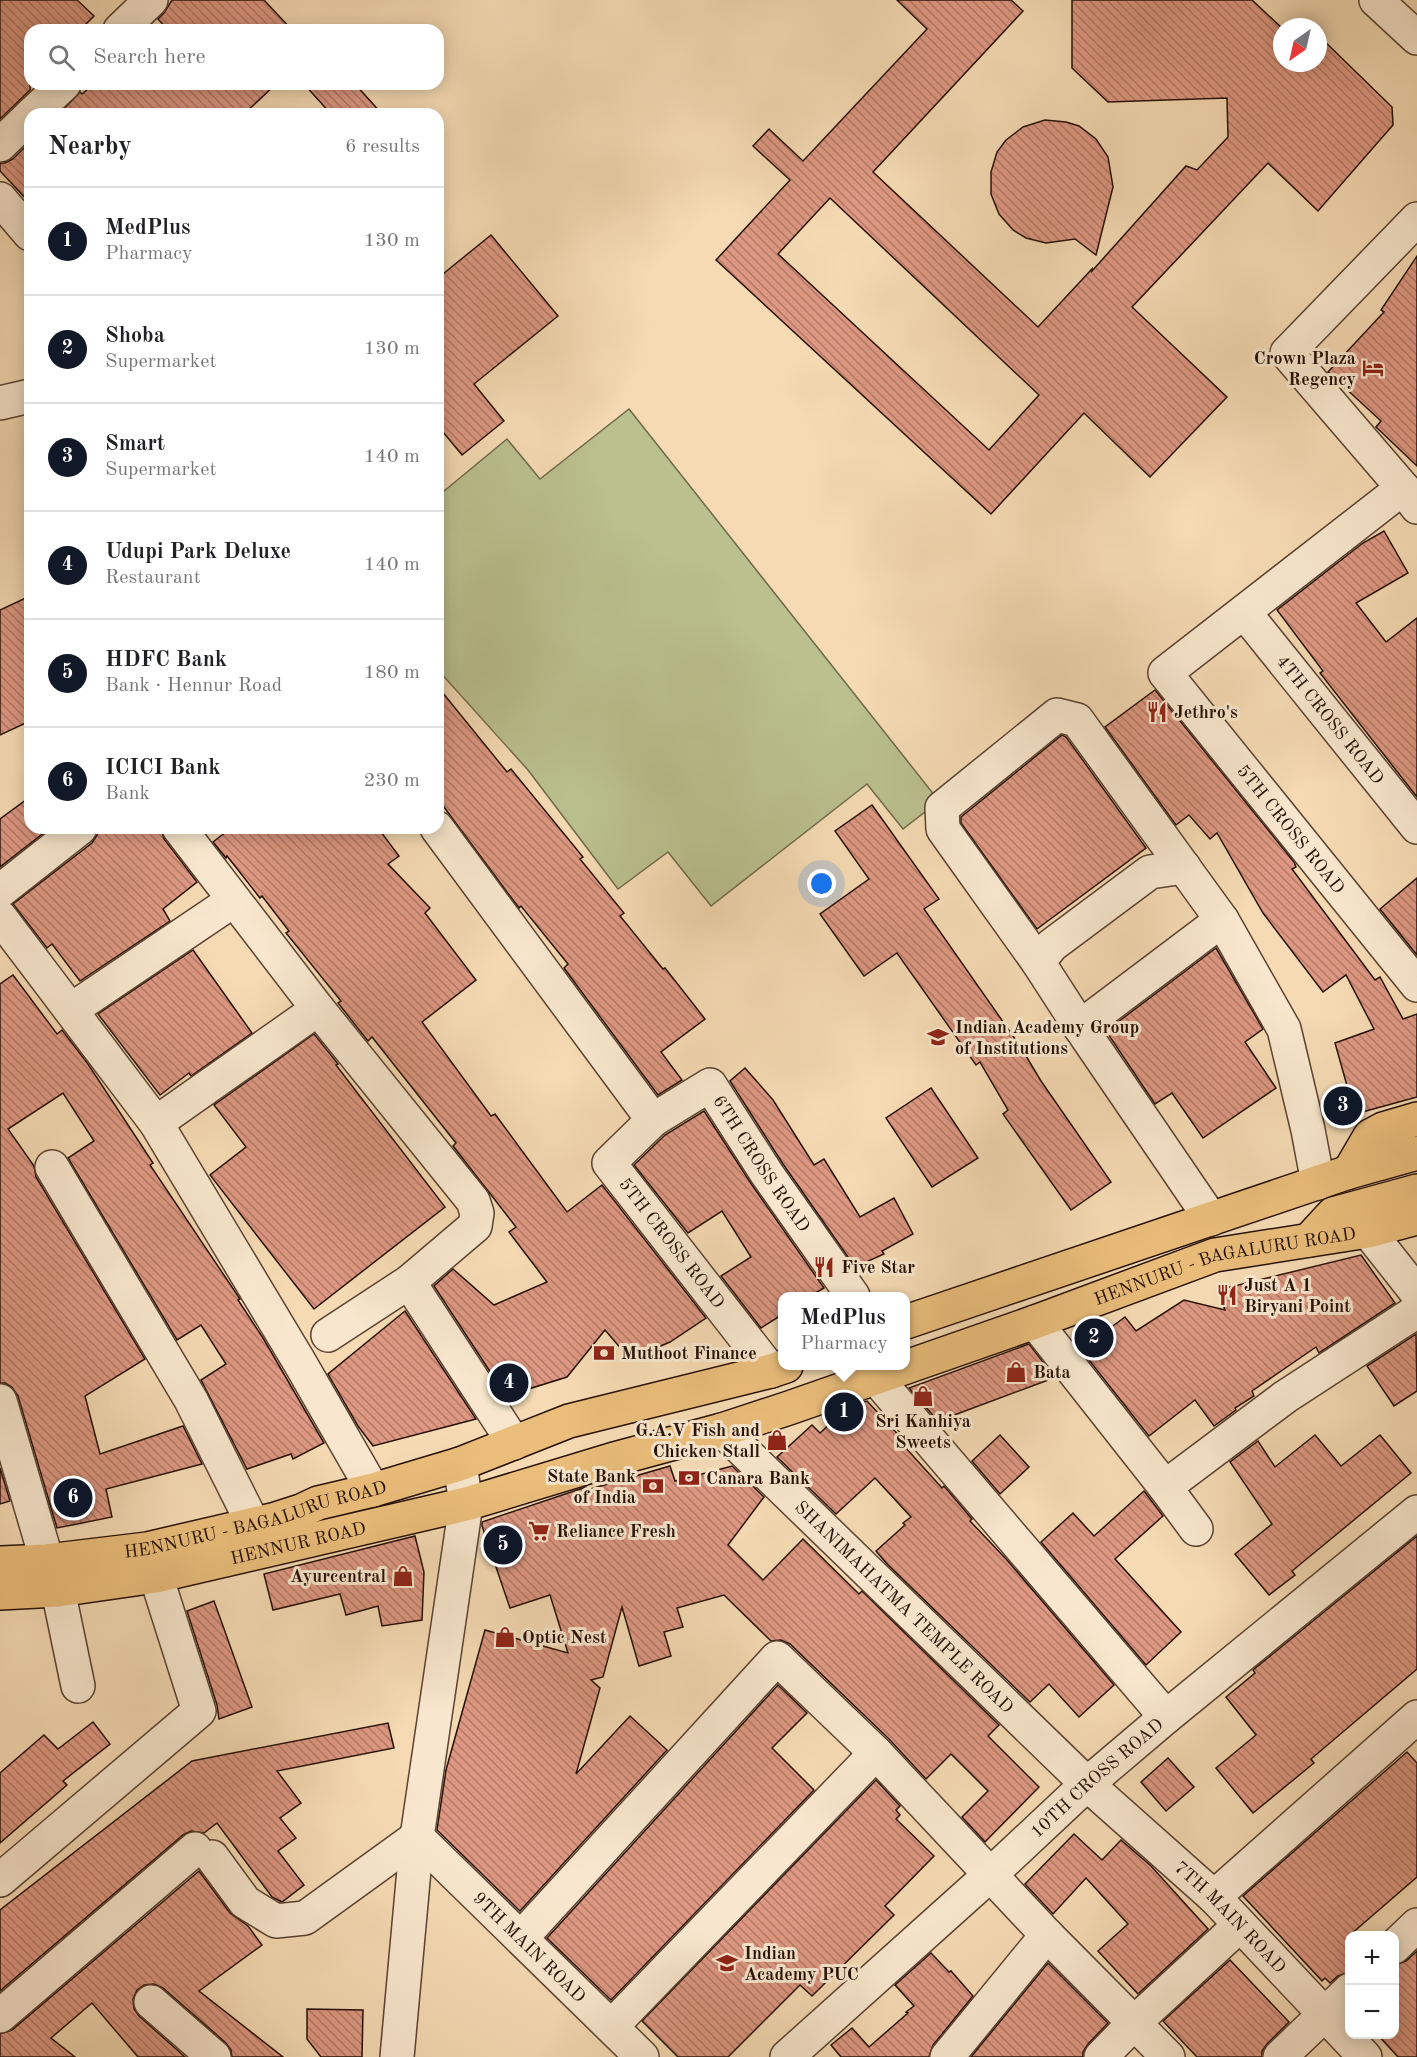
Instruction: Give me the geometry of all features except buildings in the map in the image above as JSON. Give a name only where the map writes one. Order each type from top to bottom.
[{"type":"main road","points":[[1348,1172],[1370,1136],[1383,1129],[1417,1119]]},
{"type":"main road","points":[[910,1321],[1348,1172],[1417,1153]]},
{"type":"main road","points":[[1310,1240],[1333,1214],[1417,1191]]},
{"type":"main road","name":"HENNURU - BAGALURU ROAD","points":[[910,1365],[1035,1322],[1215,1255],[1368,1231],[1417,1218]]},
{"type":"main road","name":"HENNURU - BAGALURU ROAD","points":[[53,1575],[302,1511],[318,1503],[373,1490],[460,1464],[569,1421],[778,1368]]},
{"type":"main road","name":"HENNURU - BAGALURU ROAD","points":[[590,1466],[722,1430],[896,1370]]},
{"type":"main road","name":"HENNUR ROAD","points":[[0,1563],[53,1575],[156,1576],[466,1504],[590,1466]]},
{"type":"main road","name":"HENNUR ROAD","points":[[0,1593],[53,1575]]},
{"type":"street","points":[[126,24],[151,0]]},
{"type":"street","points":[[1376,0],[1417,38]]},
{"type":"street","points":[[38,108],[58,90]]},
{"type":"street","points":[[0,145],[24,122]]},
{"type":"street","points":[[0,199],[24,227]]},
{"type":"street","points":[[1244,612],[1410,497],[1287,353],[1417,219]]},
{"type":"street","points":[[0,404],[24,398]]},
{"type":"street","name":"5TH CROSS ROAD","points":[[1244,612],[1165,673],[1417,985]]},
{"type":"street","name":"4TH CROSS ROAD","points":[[1244,612],[1417,827]]},
{"type":"street","points":[[1211,1219],[1038,962],[943,829],[942,808],[1057,715],[1077,720],[1184,867],[1222,920],[1284,1029],[1318,1183]]},
{"type":"street","points":[[0,891],[72,834]]},
{"type":"street","points":[[184,834],[318,1009],[473,1201],[477,1214],[475,1226],[409,1282],[328,1335]]},
{"type":"street","points":[[441,834],[653,1120]]},
{"type":"street","points":[[1038,962],[1052,945],[1150,872],[1184,867]]},
{"type":"street","points":[[71,1010],[234,900]]},
{"type":"street","points":[[0,917],[10,951],[71,1010],[156,1124],[300,1363],[373,1490]]},
{"type":"street","points":[[1080,1027],[1222,920]]},
{"type":"street","points":[[156,1124],[318,1009]]},
{"type":"street","name":"6TH CROSS ROAD","points":[[653,1120],[710,1085],[767,1174],[850,1292]]},
{"type":"street","name":"5TH CROSS ROAD","points":[[653,1120],[609,1162],[778,1368]]},
{"type":"street","points":[[52,1167],[191,1400],[253,1524]]},
{"type":"street","points":[[1368,1231],[1417,1293]]},
{"type":"street","points":[[409,1282],[514,1443]]},
{"type":"street","points":[[1165,1487],[1285,1397],[1417,1311]]},
{"type":"street","points":[[1035,1322],[1196,1529]]},
{"type":"street","points":[[876,1377],[1166,1717]]},
{"type":"street","points":[[0,1401],[53,1575],[78,1686]]},
{"type":"street","name":"SHANIMAHATMA TEMPLE ROAD","points":[[722,1430],[1087,1784]]},
{"type":"street","points":[[397,2057],[417,1837],[466,1504],[460,1464]]},
{"type":"street","name":"10TH CROSS ROAD","points":[[788,2057],[1087,1784],[1417,1512]]},
{"type":"street","points":[[0,1880],[199,1711],[156,1576]]},
{"type":"street","points":[[521,1938],[777,1658],[876,1753],[1047,1935],[1168,2057]]},
{"type":"street","points":[[1214,1898],[1417,1717]]},
{"type":"street","points":[[612,2026],[876,1753]]},
{"type":"street","name":"7TH MAIN ROAD","points":[[1087,1784],[1214,1898],[1365,2057]]},
{"type":"street","points":[[0,2016],[203,1853],[245,1902],[276,1921],[305,1918],[417,1837]]},
{"type":"street","name":"9TH MAIN ROAD","points":[[417,1837],[642,2057]]},
{"type":"street","points":[[1101,2057],[1135,2022],[1240,1925]]},
{"type":"street","points":[[1399,1943],[1417,1925]]},
{"type":"street","points":[[947,2057],[1047,1935]]},
{"type":"street","points":[[1280,2057],[1345,1995]]},
{"type":"street","points":[[151,2002],[214,2057]]},
{"type":"green space","points":[[629,409],[939,801],[903,829],[867,784],[711,906],[668,852],[618,889],[528,770],[444,677],[444,491],[507,439],[540,479]]},
{"type":"place","name":"Crown Plaza Regency","points":[[1373,368]]},
{"type":"place","name":"Jethro's","points":[[1157,712]]},
{"type":"place","name":"Indian Academy Group of Institutions","points":[[938,1037]]},
{"type":"place","name":"Smart","points":[[1343,1106]]},
{"type":"place","name":"Five Star","points":[[824,1267]]},
{"type":"place","name":"Just A 1 Biryani Point","points":[[1227,1295]]},
{"type":"place","name":"Shoba","points":[[1094,1338]]},
{"type":"place","name":"Muthoot Finance","points":[[604,1353]]},
{"type":"place","name":"Bata","points":[[1016,1372]]},
{"type":"place","name":"Udupi Park Deluxe","points":[[509,1383]]},
{"type":"place","name":"Sri Kanhiya Sweets","points":[[923,1396]]},
{"type":"place","name":"MedPlus","points":[[844,1412]]},
{"type":"place","name":"G.A.V Fish and Chicken Stall","points":[[777,1440]]},
{"type":"place","name":"Canara Bank","points":[[689,1478]]},
{"type":"place","name":"State Bank of India","points":[[653,1486]]},
{"type":"place","name":"ICICI Bank","points":[[73,1498]]},
{"type":"place","name":"Reliance Fresh","points":[[539,1531]]},
{"type":"place","name":"HDFC Bank","points":[[503,1545]]},
{"type":"place","name":"Ayurcentral","points":[[403,1576]]},
{"type":"place","name":"Optic Nest","points":[[505,1637]]},
{"type":"place","name":"Indian Academy PUC","points":[[727,1963]]}]
